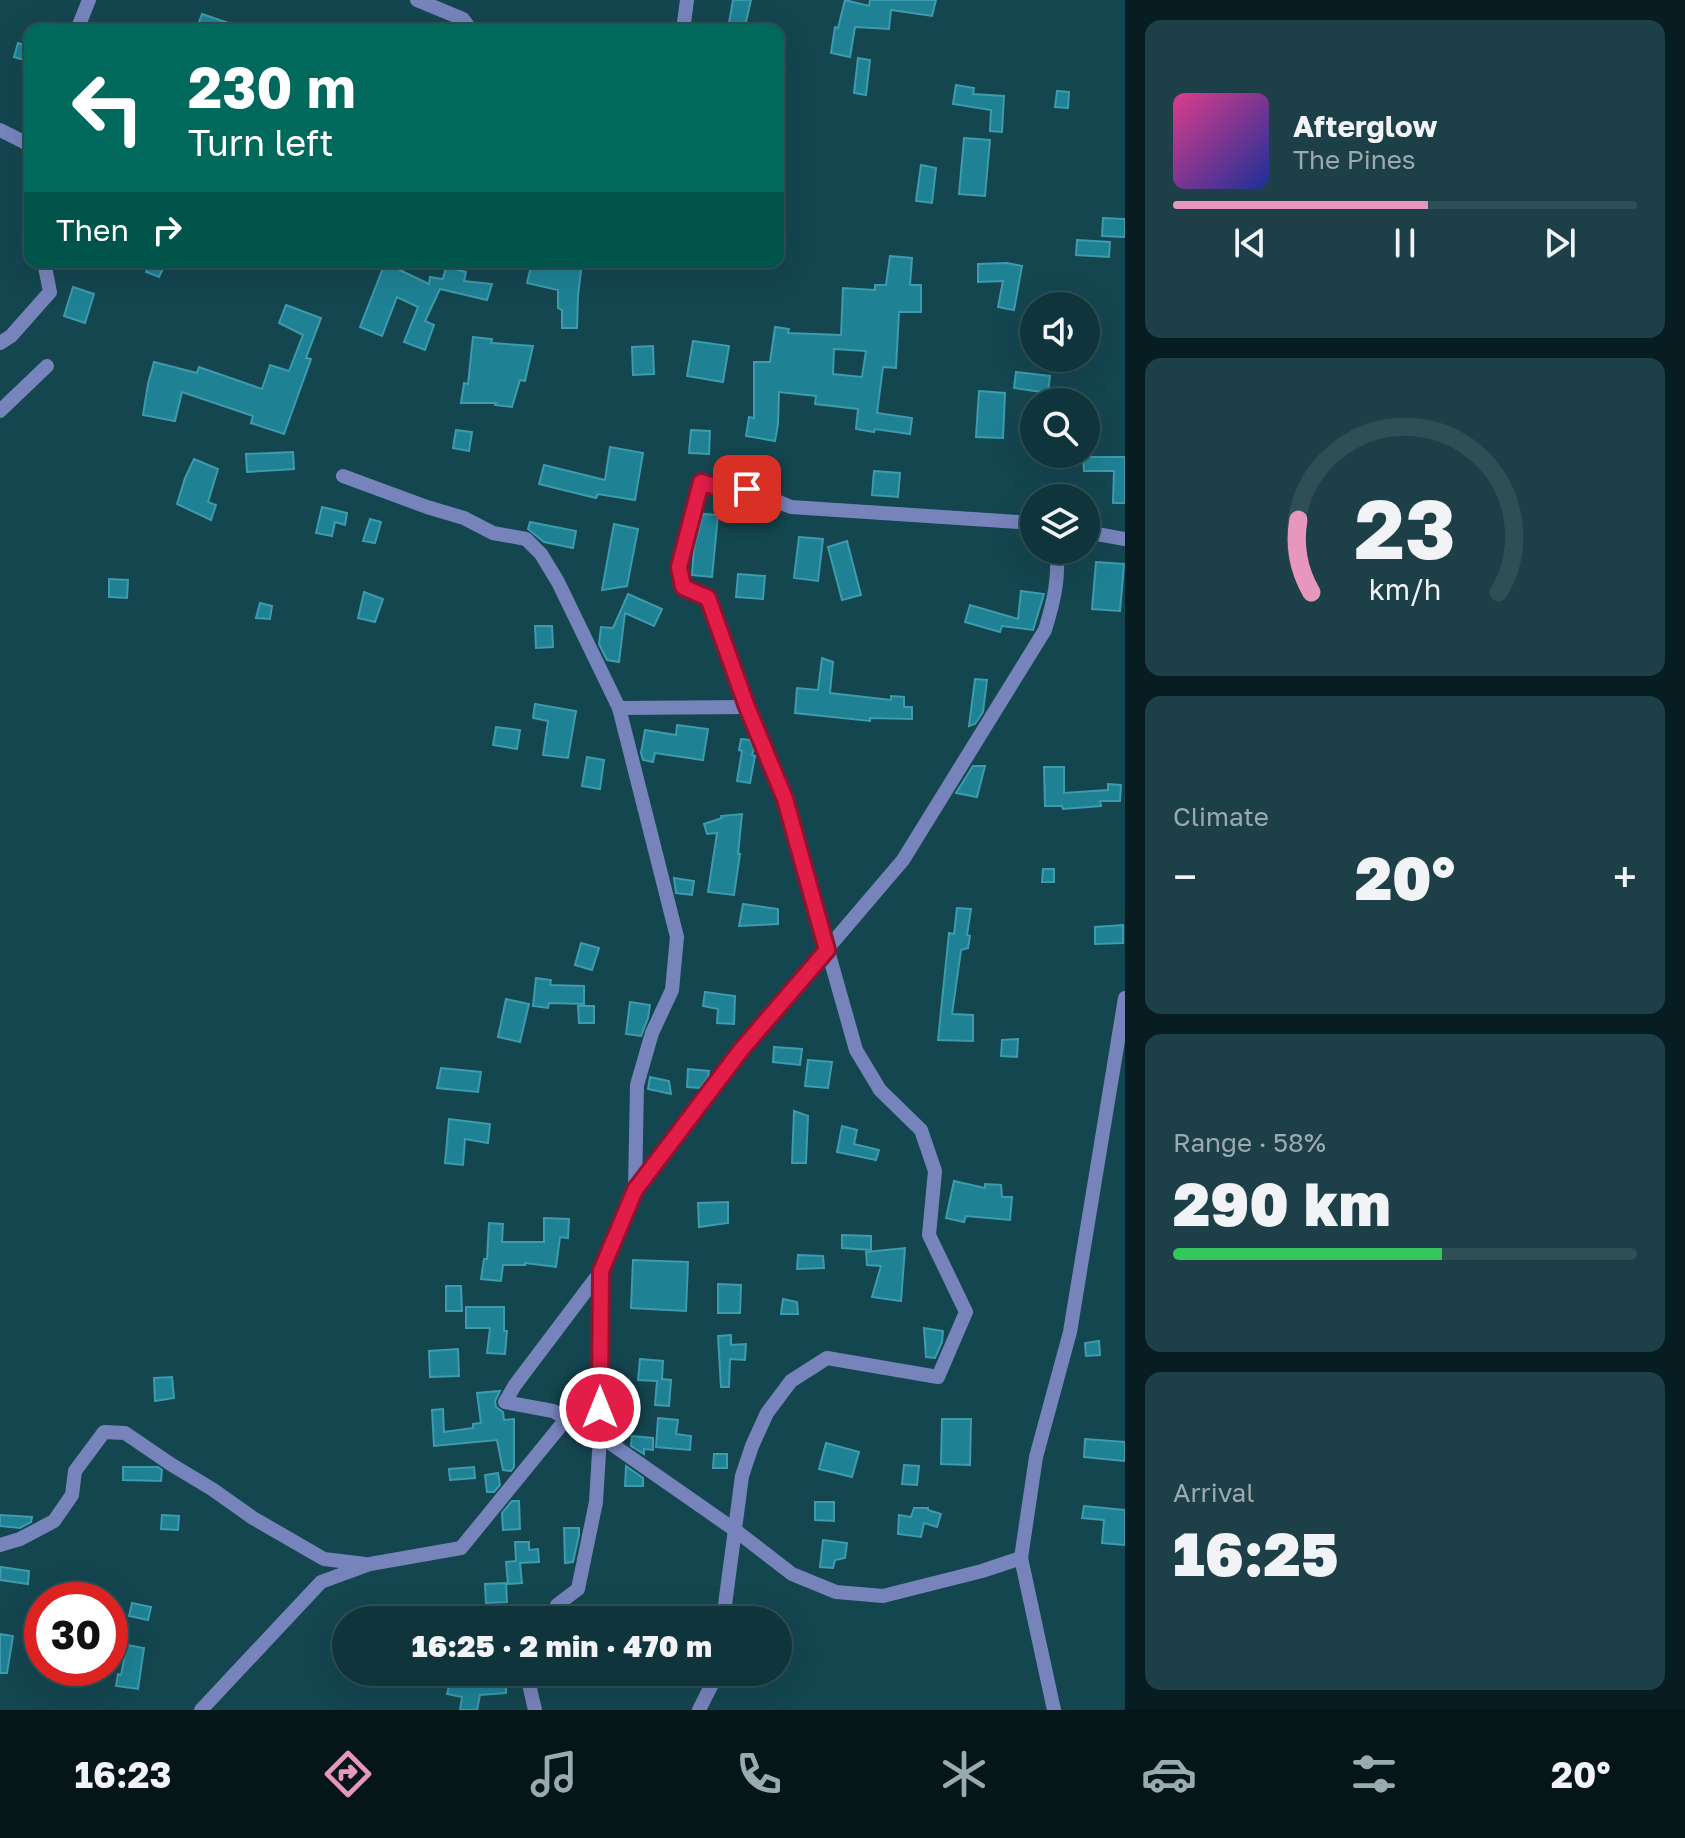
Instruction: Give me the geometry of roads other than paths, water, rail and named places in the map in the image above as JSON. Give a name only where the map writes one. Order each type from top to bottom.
[{"type":"street","points":[[79,24],[89,0]]},
{"type":"street","points":[[417,0],[463,19],[467,24]]},
{"type":"street","points":[[684,24],[687,0]]},
{"type":"street","points":[[0,130],[24,142]]},
{"type":"street","points":[[0,343],[11,336],[50,292],[45,268]]},
{"type":"street","points":[[0,411],[47,366]]},
{"type":"street","points":[[343,476],[464,518],[493,533],[526,539],[541,554],[558,582],[619,708],[677,937],[672,990],[652,1033],[637,1085],[635,1190]]},
{"type":"street","points":[[725,1606],[742,1476],[767,1413],[791,1381],[827,1358],[938,1377],[966,1312],[929,1235],[935,1171],[921,1130],[880,1090],[856,1050],[785,799],[747,707],[708,598],[683,587],[679,567],[701,482],[719,488],[747,489],[791,507],[1020,522]]},
{"type":"street","points":[[1100,535],[1125,539]]},
{"type":"street","points":[[1021,1558],[883,1596],[836,1592],[792,1574],[735,1530],[600,1436],[553,1411],[505,1402],[601,1271],[635,1190],[741,1050],[903,860],[1045,630],[1053,606],[1059,564]]},
{"type":"street","points":[[619,708],[747,707]]},
{"type":"street","points":[[1054,1710],[1021,1558],[1036,1457],[1070,1332],[1125,998]]},
{"type":"street","points":[[557,1606],[578,1589],[596,1502],[600,1436],[601,1271]]},
{"type":"street","points":[[201,1710],[321,1582],[370,1564],[461,1548],[567,1418]]},
{"type":"street","points":[[0,1545],[20,1539],[54,1521],[72,1495],[75,1471],[104,1432],[115,1432],[125,1433],[253,1518],[324,1559],[370,1564]]},
{"type":"street","points":[[529,1686],[535,1710]]},
{"type":"street","points":[[699,1710],[711,1686]]}]
